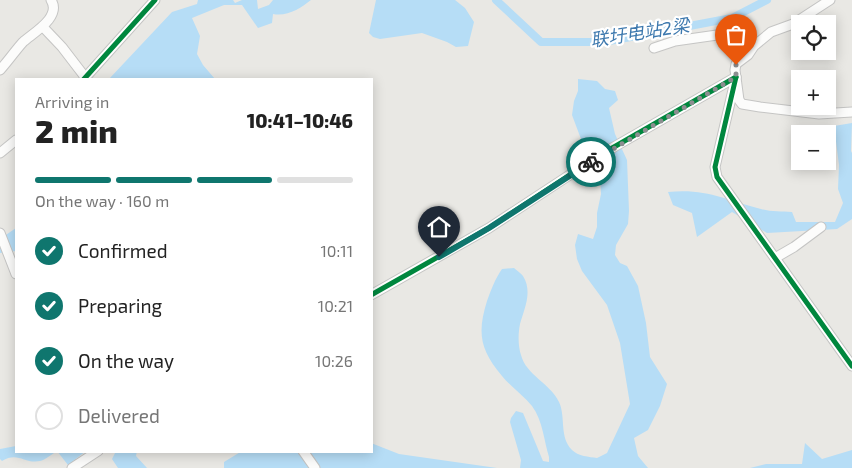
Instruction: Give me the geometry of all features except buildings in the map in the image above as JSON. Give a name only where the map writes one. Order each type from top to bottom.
[{"type":"street","points":[[0,70],[22,44],[38,29],[43,27],[53,13],[51,0]]},
{"type":"street","points":[[43,27],[62,47],[85,78],[154,0]]},
{"type":"street","points":[[738,62],[748,55],[754,46],[771,32],[793,24],[830,0]]},
{"type":"street","points":[[654,48],[675,41],[738,32],[747,36],[736,64],[739,100],[742,104],[760,108],[819,114],[852,112]]},
{"type":"street","points":[[736,77],[715,167],[717,177],[852,366]]},
{"type":"street","points":[[373,294],[489,228],[600,155],[736,77]]},
{"type":"street","points":[[0,153],[15,141]]},
{"type":"street","points":[[775,258],[821,227]]},
{"type":"street","points":[[0,233],[15,271]]},
{"type":"street","points":[[72,468],[95,453]]},
{"type":"street","points":[[305,453],[316,468]]},
{"type":"water","points":[[198,0],[233,0],[235,3],[242,0],[257,0],[258,9],[269,5],[273,0],[311,0],[289,13],[273,14],[272,23],[258,28],[242,5],[224,5],[192,18],[200,36],[197,54],[203,65],[214,78],[110,78],[172,12],[197,4]]},
{"type":"water","points":[[376,0],[455,0],[465,8],[474,22],[468,46],[456,47],[422,33],[380,39],[373,37],[369,33]]},
{"type":"water","points":[[578,79],[597,81],[605,89],[615,91],[618,100],[609,108],[615,134],[627,160],[629,211],[628,224],[616,245],[615,255],[620,263],[627,266],[638,286],[646,323],[650,357],[667,384],[660,406],[648,430],[634,438],[638,456],[648,468],[520,468],[521,460],[510,422],[511,418],[516,411],[523,413],[543,461],[549,462],[541,425],[532,406],[495,367],[482,341],[484,312],[493,285],[502,269],[514,268],[523,276],[528,294],[520,324],[519,336],[520,351],[524,362],[533,374],[550,389],[559,402],[565,439],[572,450],[580,455],[597,458],[607,453],[630,404],[620,343],[607,305],[582,271],[577,259],[575,245],[578,234],[593,239],[597,227],[597,213],[601,194],[598,168],[584,147],[572,115],[578,91]]},
{"type":"water","points":[[852,123],[852,219],[837,229],[767,233],[732,212],[697,237],[692,213],[673,205],[668,192],[705,193],[765,210],[792,212],[796,222],[835,222],[843,203],[838,189],[839,165],[836,126]]},
{"type":"water","points":[[15,229],[15,251],[0,253],[0,239]]},
{"type":"water","points":[[805,443],[822,459],[852,450],[852,468],[750,468],[766,464],[802,464]]},
{"type":"water","points":[[373,444],[399,454],[497,468],[224,468],[224,462],[239,453],[373,453]]},
{"type":"water","points":[[15,446],[15,453],[54,453],[40,461],[12,457],[2,461],[0,459],[0,449]]},
{"type":"water","points":[[59,453],[83,453],[68,465]]},
{"type":"water","points":[[115,453],[137,453],[136,456],[147,468],[118,468],[112,459]]},
{"type":"waterway","name":"联圩电站2梁","points":[[496,0],[541,42],[604,42],[732,18],[767,0]]},
{"type":"cycle path","points":[[85,78],[155,0]]},
{"type":"cycle path","points":[[736,77],[715,167],[717,177],[852,366]]},
{"type":"cycle path","points":[[373,294],[489,228],[600,155],[736,77]]},
{"type":"way so far","points":[[591,162],[736,77],[736,65]]},
{"type":"route","points":[[439,257],[489,228],[591,162]]}]
